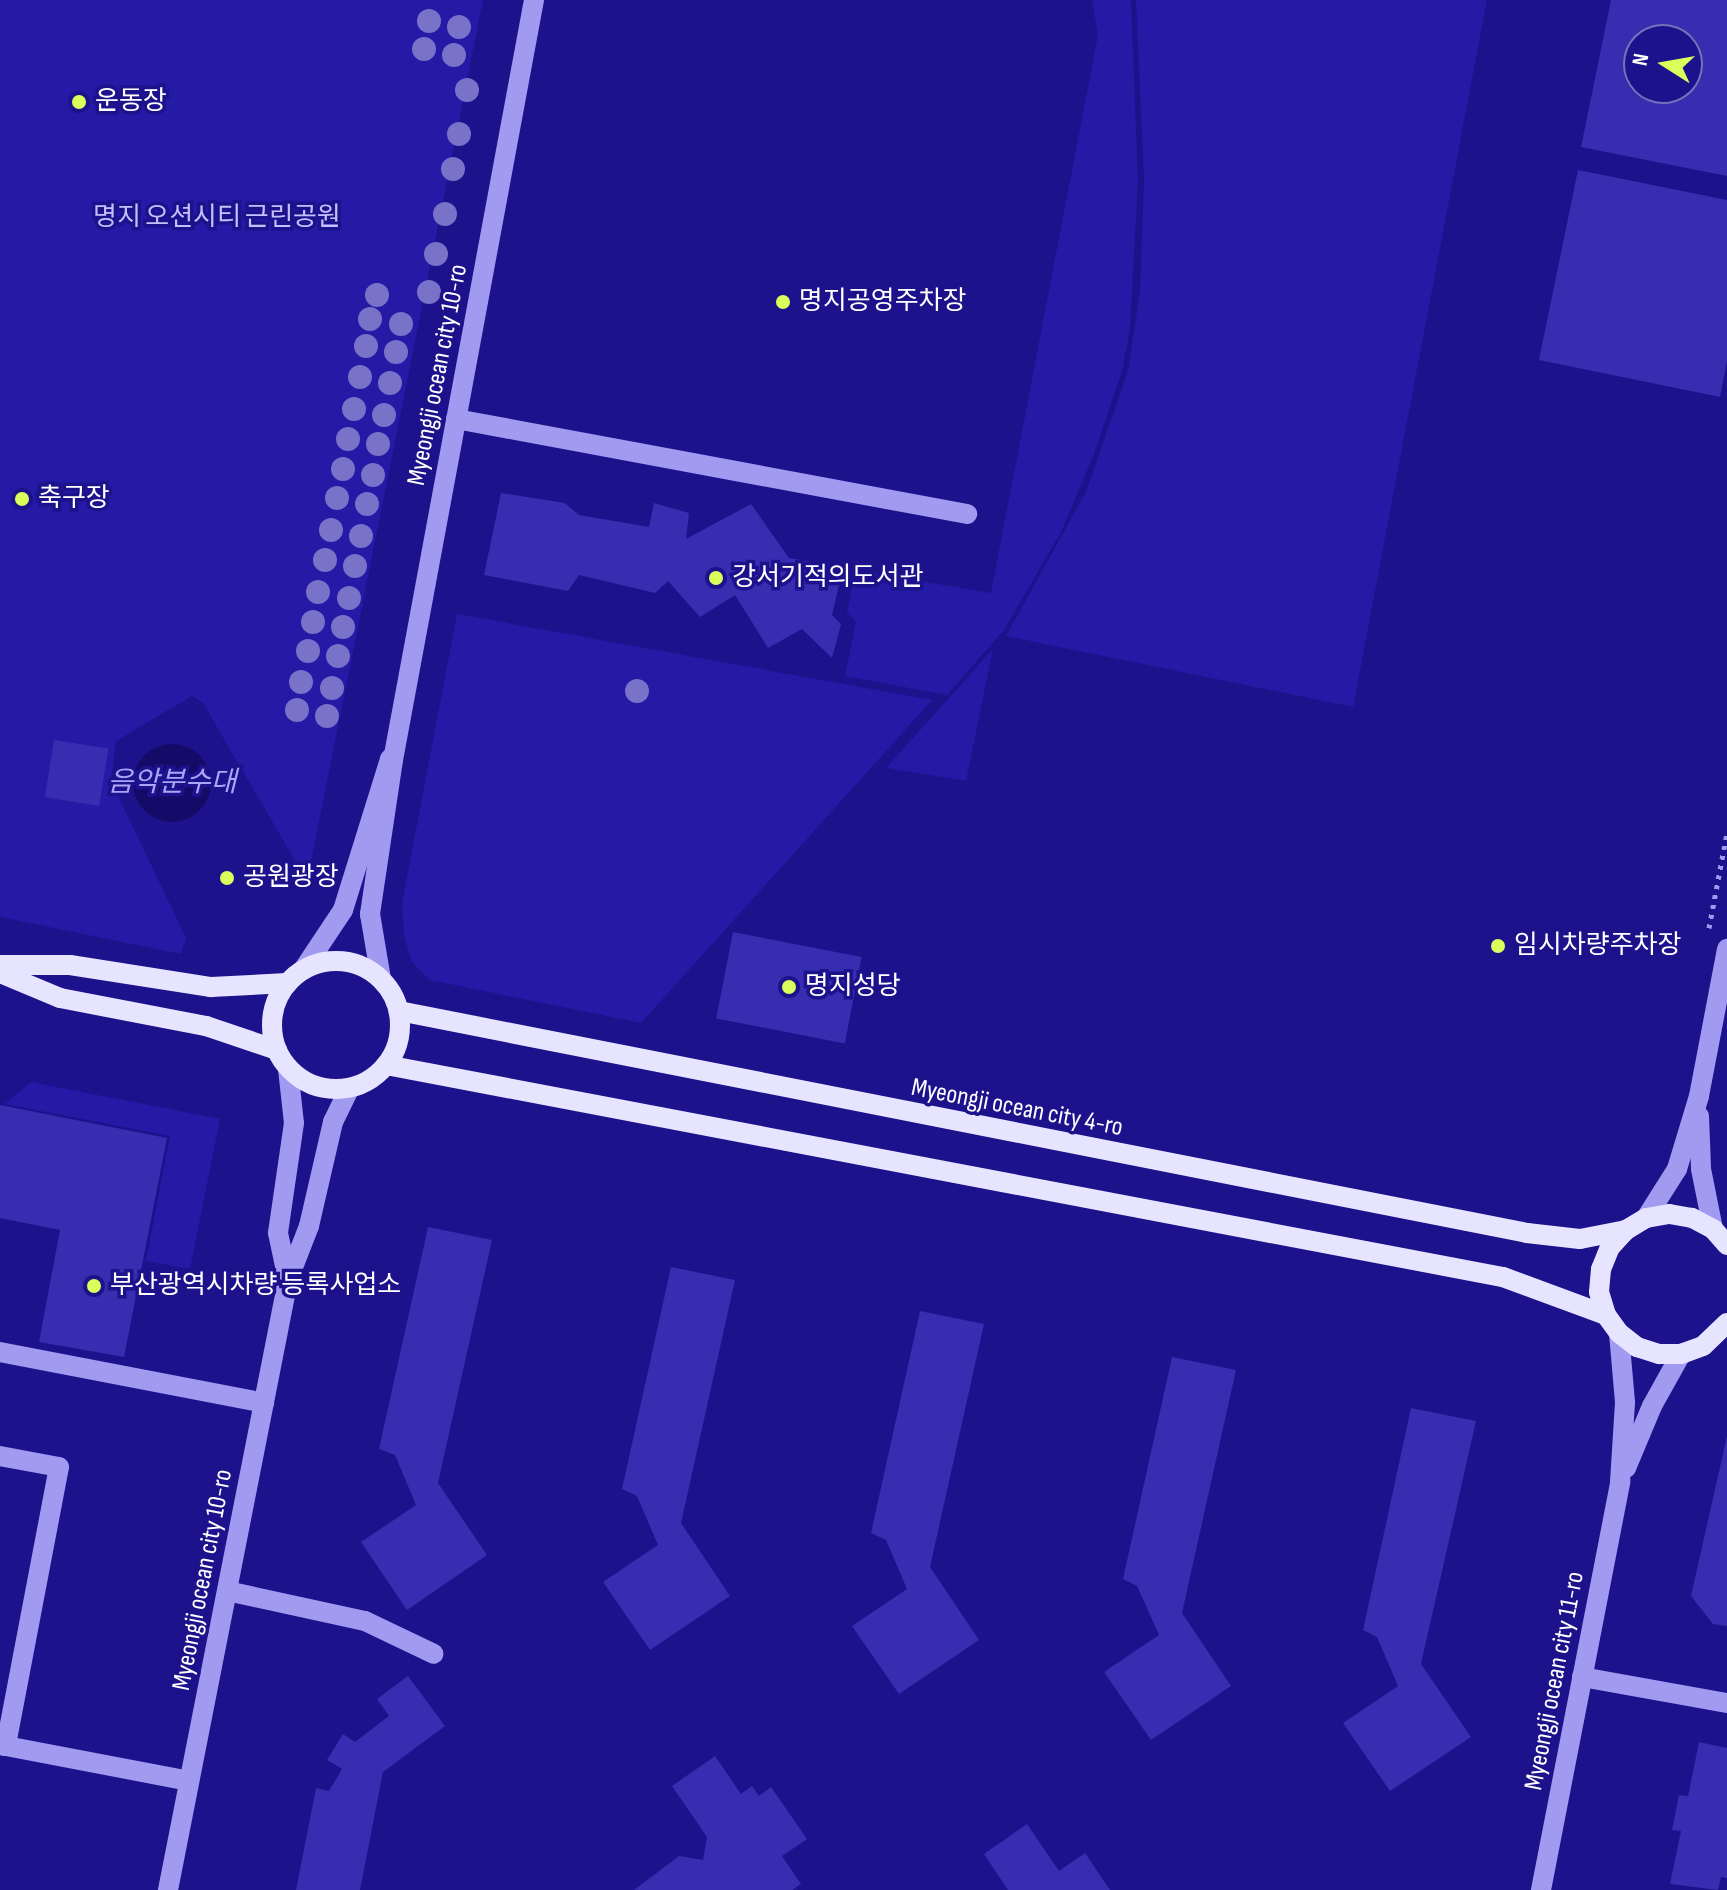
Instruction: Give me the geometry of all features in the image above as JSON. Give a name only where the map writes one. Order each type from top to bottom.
[{"type":"main road","points":[[343,961],[364,967],[381,979],[399,1011],[396,1049],[386,1065],[370,1080],[349,1089],[327,1089],[306,1082],[288,1069],[277,1050],[273,1015],[287,983],[303,970],[323,962],[343,961]]},
{"type":"main road","points":[[0,965],[70,965],[211,987],[287,983]]},
{"type":"main road","points":[[0,973],[60,998],[206,1026],[277,1050]]},
{"type":"main road","name":"Myeongji ocean city 4-ro","points":[[399,1011],[1527,1233],[1580,1239],[1626,1230]]},
{"type":"main road","points":[[386,1065],[1503,1277],[1606,1315]]},
{"type":"main road","points":[[1720,1237],[1692,1218],[1669,1214],[1646,1218],[1626,1230],[1610,1247],[1601,1269],[1599,1292],[1606,1315],[1619,1333],[1637,1347],[1659,1354],[1681,1354],[1703,1346],[1725,1329]]},
{"type":"street","name":"Myeongji ocean city 10-ro","points":[[393,760],[534,0]]},
{"type":"street","points":[[456,419],[967,514]]},
{"type":"street","points":[[303,970],[343,910],[390,759],[393,760]]},
{"type":"street","points":[[381,979],[370,914],[393,760]]},
{"type":"street","points":[[1646,1218],[1677,1169],[1699,1096],[1727,949]]},
{"type":"street","points":[[288,1069],[294,1123],[278,1233],[288,1280]]},
{"type":"street","points":[[288,1280],[309,1226],[333,1122],[349,1089]]},
{"type":"street","points":[[1699,1096],[1701,1169],[1720,1237]]},
{"type":"street","name":"Myeongji ocean city 10-ro","points":[[168,1890],[288,1280]]},
{"type":"street","points":[[1619,1333],[1625,1402],[1620,1482]]},
{"type":"street","points":[[0,1352],[264,1403]]},
{"type":"street","points":[[1620,1482],[1652,1406],[1681,1354]]},
{"type":"street","points":[[0,1456],[59,1467],[3,1746],[189,1781]]},
{"type":"street","name":"Myeongji ocean city 11-ro","points":[[1541,1890],[1620,1482]]},
{"type":"street","points":[[227,1591],[365,1621],[434,1654]]},
{"type":"street","points":[[1582,1677],[1727,1703]]},
{"type":"green space","name":"명지 오션시티 근린공원","points":[[0,0],[483,0],[311,862],[305,872],[297,864],[203,703],[192,696],[116,741],[111,781],[186,938],[181,954],[0,917]]},
{"type":"green space","points":[[1092,0],[1131,0],[1138,180],[1130,329],[1122,371],[1094,454],[1061,532],[1004,630],[947,695],[845,676],[856,622],[847,612],[855,570],[991,593],[1098,35]]},
{"type":"green space","points":[[1136,0],[1487,0],[1353,707],[1006,636],[1086,492],[1128,371],[1140,291],[1144,180]]},
{"type":"green space","points":[[457,614],[932,700],[641,1023],[430,980],[412,962],[404,936],[402,904]]},
{"type":"green space","points":[[993,649],[966,781],[886,768]]},
{"type":"green space","points":[[31,1082],[220,1119],[190,1269],[146,1261],[170,1136],[5,1104]]},
{"type":"water","name":"음악분수대","points":[[172,744],[187,747],[200,755],[208,768],[211,783],[208,798],[200,811],[187,819],[172,822],[157,819],[144,811],[136,798],[133,783],[136,768],[144,755],[157,747]]},
{"type":"building","points":[[1611,0],[1727,0],[1727,176],[1581,147]]},
{"type":"building","points":[[1578,170],[1727,200],[1727,361],[1720,397],[1539,360]]},
{"type":"building","name":"강서기적의도서관","points":[[501,493],[565,503],[579,515],[649,527],[654,503],[689,513],[686,539],[751,504],[789,558],[843,568],[832,615],[841,624],[832,658],[802,629],[768,648],[735,595],[700,617],[668,581],[655,593],[579,575],[568,591],[484,575]]},
{"type":"building","points":[[54,740],[108,749],[99,806],[45,797]]},
{"type":"building","name":"명지성당","points":[[733,932],[862,957],[845,1043],[716,1018]]},
{"type":"building","name":"부산광역시차량 등록사업소","points":[[0,1105],[167,1138],[124,1357],[39,1342],[60,1230],[0,1218]]},
{"type":"building","points":[[428,1227],[492,1240],[438,1483],[487,1555],[407,1610],[361,1542],[416,1505],[395,1455],[379,1449]]},
{"type":"building","points":[[671,1267],[735,1280],[681,1523],[730,1596],[650,1650],[603,1582],[658,1545],[637,1496],[622,1489]]},
{"type":"building","points":[[920,1311],[984,1324],[930,1567],[979,1640],[899,1694],[852,1626],[907,1589],[886,1540],[871,1533]]},
{"type":"building","points":[[1172,1357],[1236,1370],[1182,1613],[1231,1686],[1151,1740],[1104,1672],[1159,1635],[1137,1586],[1123,1579]]},
{"type":"building","points":[[1411,1408],[1476,1421],[1421,1664],[1471,1737],[1390,1791],[1343,1723],[1398,1686],[1377,1637],[1363,1630]]},
{"type":"building","points":[[1727,1436],[1727,1626],[1713,1624],[1691,1596]]},
{"type":"building","points":[[408,1676],[445,1726],[383,1772],[360,1890],[296,1890],[316,1788],[329,1791],[342,1769],[327,1760],[343,1734],[355,1742],[389,1716],[377,1699]]},
{"type":"building","points":[[1699,1742],[1727,1748],[1727,1878],[1721,1877],[1718,1890],[1670,1884],[1681,1831],[1672,1830],[1679,1795],[1688,1796]]},
{"type":"building","points":[[715,1756],[741,1794],[752,1786],[759,1796],[771,1787],[807,1839],[782,1856],[801,1884],[792,1890],[634,1890],[679,1856],[703,1860],[707,1837],[672,1786]]},
{"type":"building","points":[[1027,1824],[1059,1871],[1085,1853],[1110,1890],[1008,1890],[984,1854]]},
{"type":"place","name":"운동장","points":[[79,102]]},
{"type":"place","name":"명지공영주차장","points":[[783,302]]},
{"type":"place","name":"축구장","points":[[22,499]]},
{"type":"place","name":"강서기적의도서관","points":[[716,578]]},
{"type":"place","name":"공원광장","points":[[227,878]]},
{"type":"place","name":"임시차량주차장","points":[[1498,946]]},
{"type":"place","name":"명지성당","points":[[789,987]]},
{"type":"place","name":"부산광역시차량 등록사업소","points":[[94,1286]]}]
